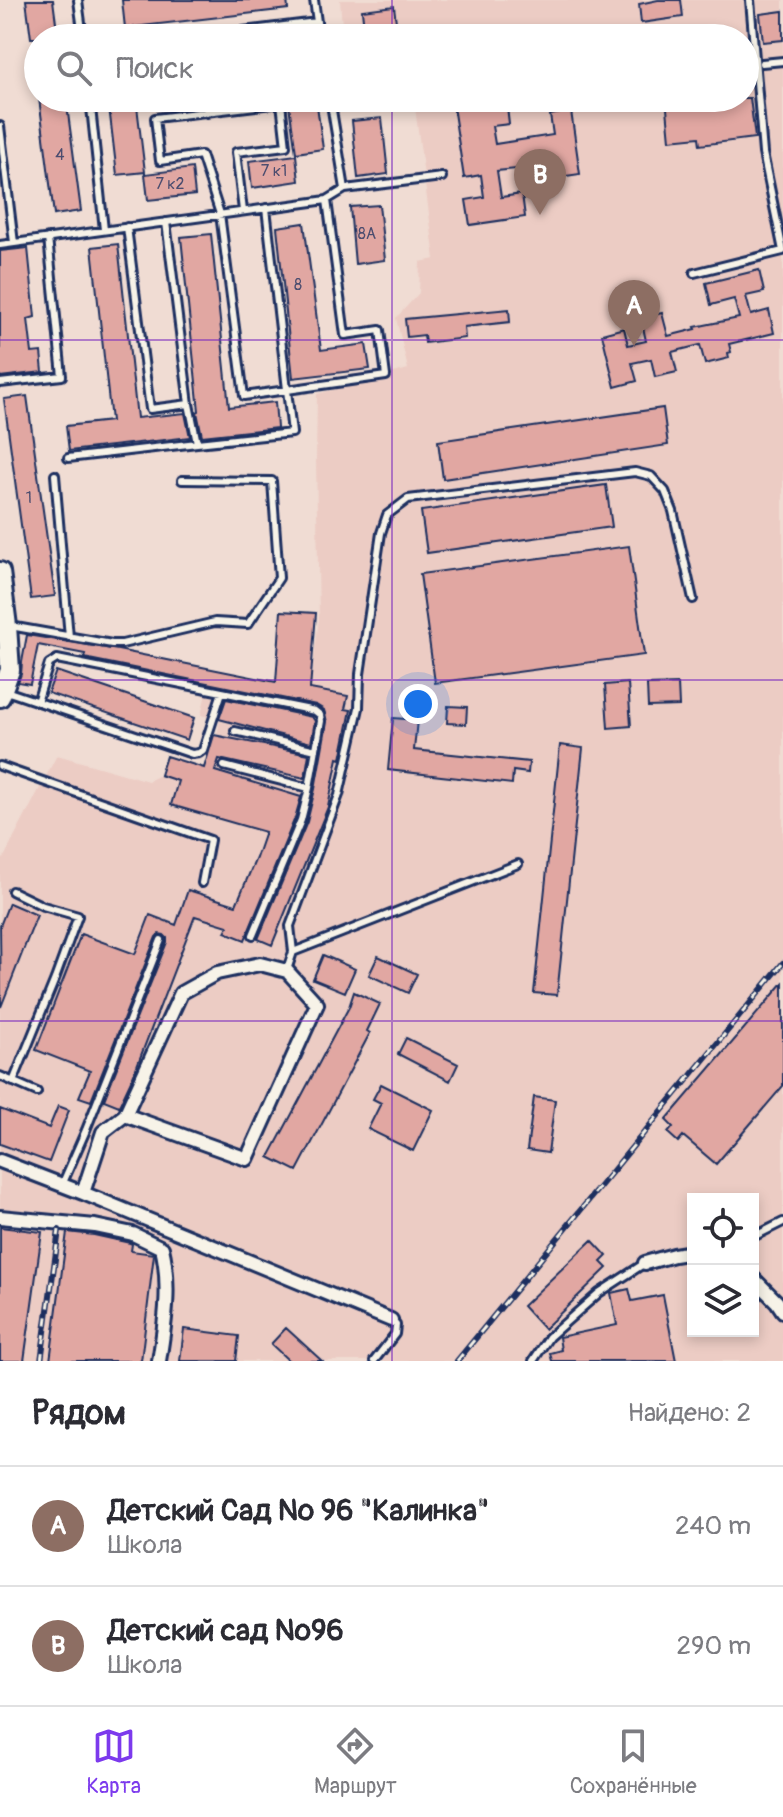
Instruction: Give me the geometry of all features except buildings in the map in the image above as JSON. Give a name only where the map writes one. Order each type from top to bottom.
[{"type":"street","points":[[0,572],[10,670],[1,693]]},
{"type":"street","points":[[83,1193],[103,1132],[125,1115],[181,993],[217,973],[260,964],[287,971],[317,1004],[247,1159],[125,1115]]},
{"type":"street","points":[[0,1161],[391,1320]]},
{"type":"street","points":[[0,1217],[95,1226],[133,1234],[162,1248],[168,1271],[159,1361]]},
{"type":"street","points":[[645,1263],[687,1253]]},
{"type":"street","points":[[759,1284],[783,1311]]},
{"type":"lane","points":[[78,0],[81,24]]},
{"type":"lane","points":[[301,24],[317,22],[314,0]]},
{"type":"lane","points":[[750,0],[752,24]]},
{"type":"lane","points":[[762,63],[783,61]]},
{"type":"lane","points":[[694,273],[783,251],[763,153],[759,106]]},
{"type":"lane","points":[[91,112],[104,230]]},
{"type":"lane","points":[[214,112],[155,118],[160,161],[201,155],[220,214],[244,396],[386,376],[380,330],[345,335],[327,200]]},
{"type":"lane","points":[[243,211],[236,152],[286,146],[282,112]]},
{"type":"lane","points":[[332,112],[345,189]]},
{"type":"lane","points":[[0,126],[14,243]]},
{"type":"lane","points":[[0,245],[327,200],[345,189],[442,177]]},
{"type":"lane","points":[[68,458],[292,433],[266,208]]},
{"type":"lane","points":[[166,222],[189,404],[197,443]]},
{"type":"lane","points":[[127,227],[150,409],[189,404]]},
{"type":"lane","points":[[0,383],[62,376],[48,238]]},
{"type":"lane","points":[[287,971],[293,952],[290,926],[339,795],[359,708],[362,659],[381,533],[387,515],[408,499],[635,472],[651,476],[665,491],[673,511],[693,599]]},
{"type":"lane","points":[[55,475],[69,637]]},
{"type":"lane","points":[[4,625],[122,644],[215,622],[248,624],[279,578],[272,481],[182,480]]},
{"type":"lane","points":[[37,702],[49,664],[57,659],[315,711],[320,715],[301,820],[253,935]]},
{"type":"lane","points":[[1,693],[192,754],[203,750],[222,692]]},
{"type":"lane","points":[[235,731],[316,750]]},
{"type":"lane","points":[[0,766],[210,840],[202,883]]},
{"type":"lane","points":[[224,766],[309,788]]},
{"type":"lane","points":[[293,952],[518,864]]},
{"type":"lane","points":[[12,891],[43,906],[78,916],[13,1082]]},
{"type":"lane","points":[[62,1185],[161,940]]},
{"type":"lane","points":[[0,1076],[37,1092]]},
{"type":"lane","points":[[759,1234],[783,1222]]},
{"type":"lane","points":[[533,1361],[549,1337],[599,1293],[645,1263]]},
{"type":"lane","points":[[374,1361],[395,1334],[396,1325],[391,1320]]},
{"type":"shaded area","points":[[340,0],[783,0],[783,1361],[0,1361],[0,859],[3,859],[57,755],[148,781],[160,775],[166,756],[204,767],[212,735],[217,735],[220,720],[201,715],[208,685],[84,660],[84,654],[39,645],[30,684],[18,682],[28,632],[310,688],[319,619],[317,394],[408,369],[396,318],[419,293],[420,262],[435,259],[416,112],[759,112],[759,24],[342,24]]},
{"type":"railway","points":[[457,1361],[783,963]]},
{"type":"railway","points":[[41,1361],[59,1230]]},
{"type":"place","name":"Детский сад №96","points":[[540,215]]},
{"type":"place","name":"Детский Сад № 96 \"Калинка\"","points":[[634,346]]}]
